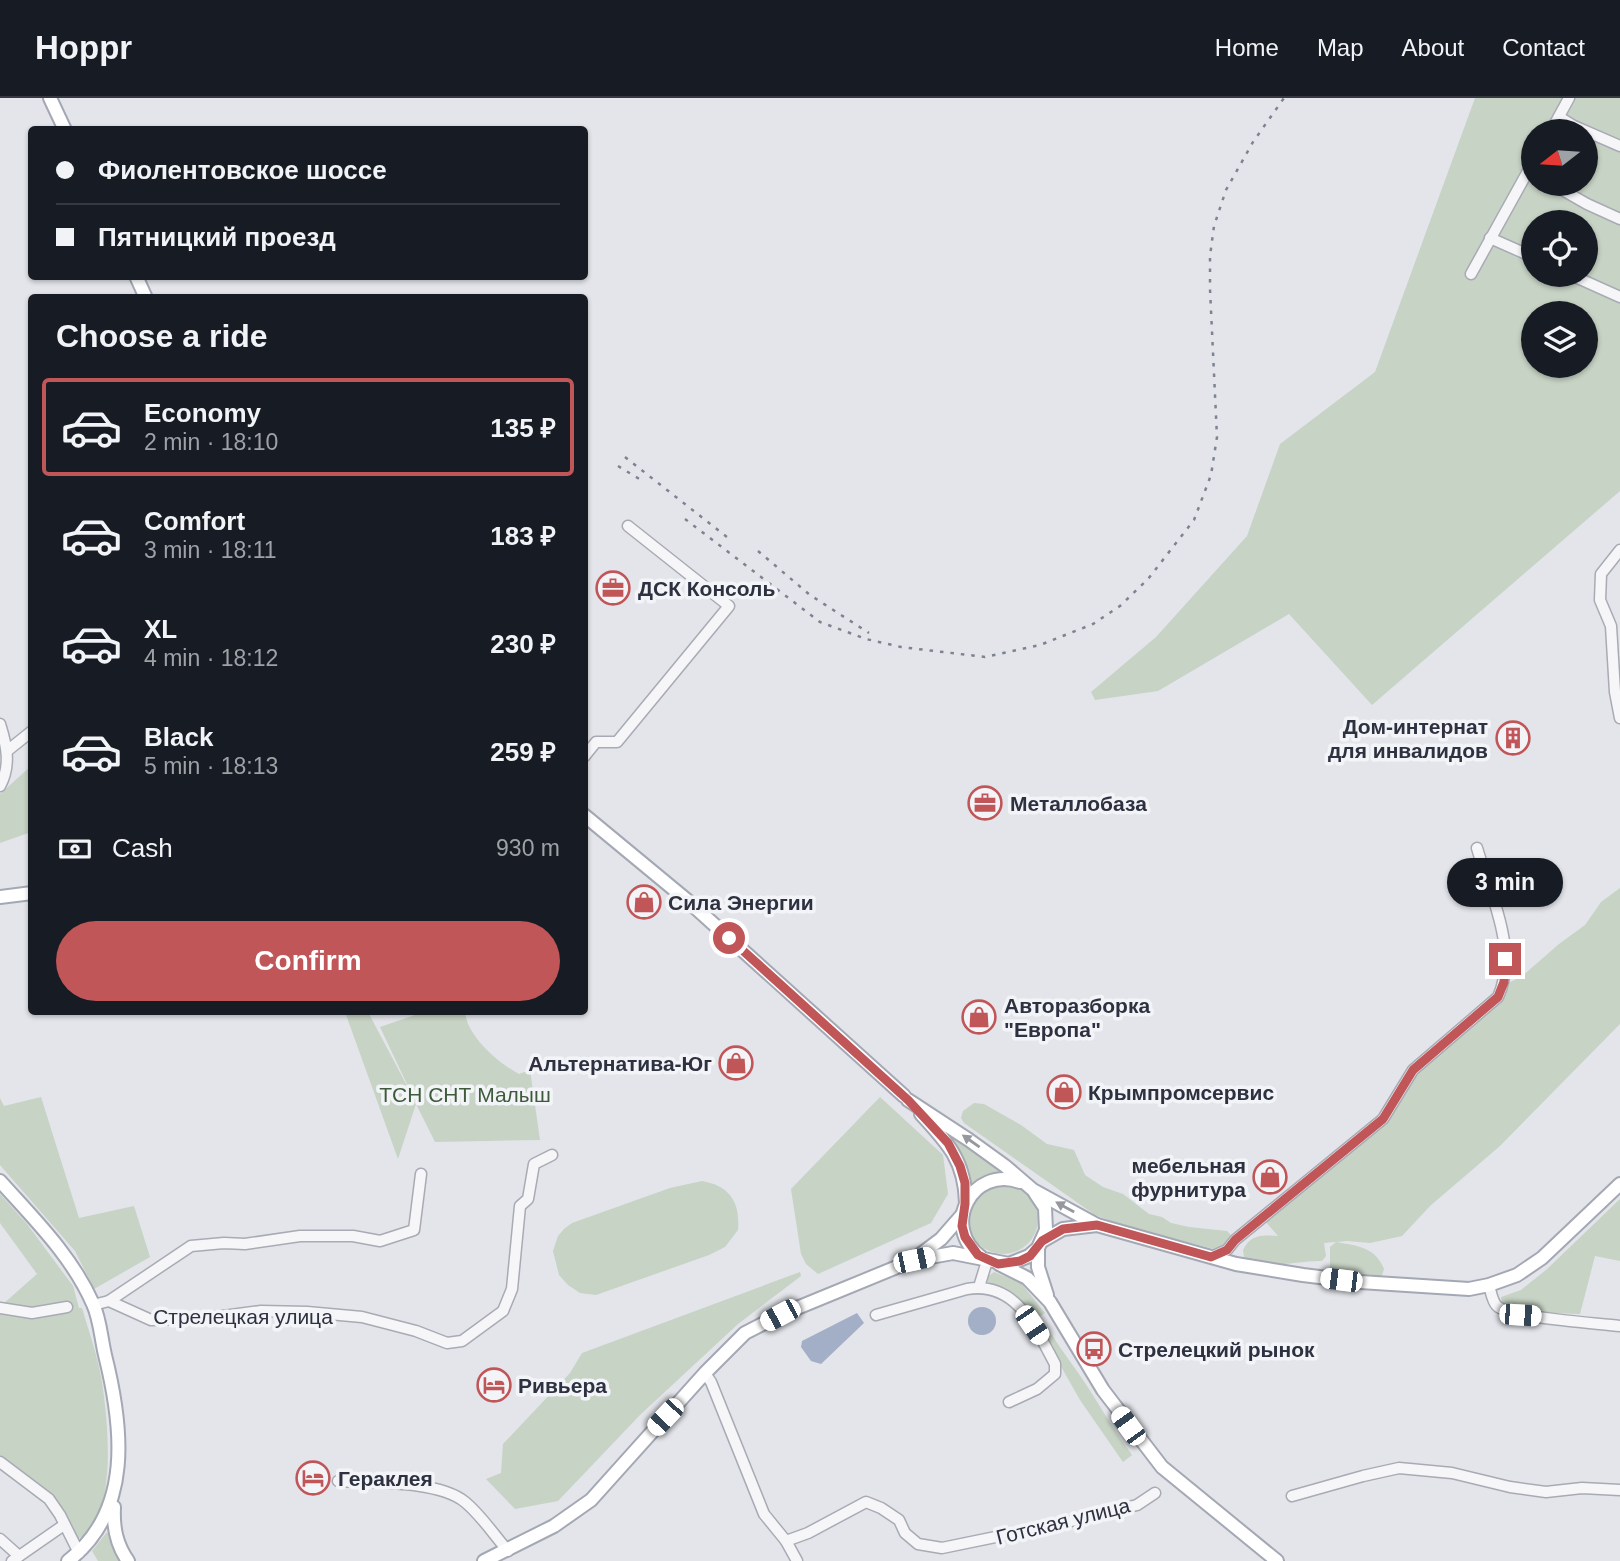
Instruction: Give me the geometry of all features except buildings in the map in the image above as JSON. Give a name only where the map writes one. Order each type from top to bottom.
[{"type":"main road","points":[[50,98],[63,126]]},
{"type":"main road","points":[[588,818],[688,901],[906,1098],[955,1154],[965,1183],[962,1226],[970,1247],[993,1262],[1027,1278],[1050,1302]]},
{"type":"main road","points":[[0,897],[28,894]]},
{"type":"main road","points":[[906,1098],[1005,1166],[1040,1198],[1047,1219],[1038,1267],[1050,1302],[1102,1390],[1155,1459],[1186,1489],[1271,1560]]},
{"type":"main road","points":[[914,1260],[941,1239],[980,1186],[1002,1179],[1028,1187],[1097,1225],[1253,1268],[1360,1282],[1469,1289],[1489,1286],[1517,1275],[1542,1258],[1620,1184]]},
{"type":"main road","points":[[0,1181],[60,1249],[93,1305],[113,1431],[114,1474],[105,1506],[78,1558]]},
{"type":"main road","points":[[484,1561],[554,1526],[591,1500],[705,1373],[744,1334],[780,1315],[914,1260],[953,1253],[993,1262],[1020,1261],[1063,1229],[1097,1225]]},
{"type":"main road","points":[[60,1249],[94,1319],[109,1371],[117,1434],[118,1472],[113,1526],[117,1542],[128,1561]]},
{"type":"main road","points":[[78,1558],[98,1531],[114,1496]]},
{"type":"street","points":[[1569,98],[1559,117],[1620,146]]},
{"type":"street","points":[[1471,274],[1521,186]]},
{"type":"street","points":[[1573,196],[1620,219]]},
{"type":"street","points":[[1490,238],[1521,252]]},
{"type":"street","points":[[1597,287],[1620,298]]},
{"type":"street","points":[[588,745],[596,742],[617,742],[729,606],[628,526]]},
{"type":"street","points":[[1620,550],[1601,574],[1600,600],[1611,626],[1615,692],[1620,718]]},
{"type":"street","points":[[0,724],[7,751],[7,773],[0,786]]},
{"type":"street","points":[[7,751],[28,734]]},
{"type":"street","points":[[1211,1257],[1227,1250],[1235,1240],[1383,1119],[1413,1070],[1498,997],[1504,982],[1502,933],[1477,848]]},
{"type":"street","name":"Стрелецкая улица","points":[[108,1301],[151,1320],[208,1318],[261,1311],[307,1311],[362,1317],[416,1331],[447,1343],[463,1341],[503,1311],[512,1289],[520,1206],[528,1199],[534,1164],[552,1155]]},
{"type":"street","points":[[93,1305],[108,1301],[191,1246],[245,1244],[300,1236],[353,1236],[380,1241],[414,1230],[421,1174]]},
{"type":"street","points":[[979,1287],[993,1262]]},
{"type":"street","points":[[1489,1286],[1498,1307],[1520,1315],[1620,1326]]},
{"type":"street","points":[[876,1315],[979,1287],[1006,1293],[1021,1309],[1055,1364],[1055,1374],[1037,1389],[1009,1402]]},
{"type":"street","points":[[0,1308],[32,1313],[67,1307]]},
{"type":"street","points":[[705,1373],[764,1514],[786,1541],[797,1561]]},
{"type":"street","points":[[0,1462],[49,1499],[78,1558]]},
{"type":"street","points":[[1292,1496],[1399,1468],[1452,1473],[1510,1488],[1546,1492],[1581,1488],[1620,1490]]},
{"type":"street","points":[[338,1481],[402,1485],[446,1493],[464,1501],[508,1551]]},
{"type":"street","name":"Готская улица","points":[[786,1541],[808,1533],[866,1502],[899,1520],[905,1533],[918,1544],[942,1548],[1137,1505],[1155,1493]]},
{"type":"street","points":[[15,1558],[64,1525]]},
{"type":"street","points":[[0,1539],[15,1558]]},
{"type":"street","points":[[0,1551],[15,1558]]},
{"type":"green space","points":[[1475,98],[1620,98],[1620,491],[1372,705],[1289,614],[1158,691],[1095,700],[1091,692],[1156,637],[1247,536],[1280,444],[1375,372]]},
{"type":"green space","points":[[28,769],[28,833],[0,843],[0,794]]},
{"type":"green space","points":[[1620,888],[1620,1024],[1500,1146],[1430,1206],[1402,1236],[1370,1243],[1324,1243],[1326,1256],[1322,1261],[1272,1265],[1244,1257],[1243,1250],[1253,1238],[1278,1236],[1265,1221],[1385,1120],[1415,1071],[1506,984],[1521,977],[1585,925],[1601,902]]},
{"type":"green space","name":"ТСН СНТ Малыш","points":[[346,1015],[370,1015],[414,1099],[380,1027],[415,1015],[466,1015],[471,1030],[493,1056],[519,1074],[530,1070],[540,1140],[435,1142],[416,1104],[398,1159]]},
{"type":"green space","points":[[41,1097],[79,1218],[134,1206],[150,1257],[94,1289],[75,1251],[0,1165],[0,1098],[4,1106]]},
{"type":"green space","points":[[880,1097],[943,1155],[948,1194],[931,1223],[818,1274],[806,1264],[801,1254],[791,1189]]},
{"type":"green space","points":[[974,1103],[984,1104],[1021,1125],[1047,1144],[1074,1150],[1085,1175],[1103,1187],[1123,1194],[1149,1214],[1189,1227],[1227,1231],[1232,1236],[1225,1246],[1214,1249],[1125,1226],[1095,1215],[964,1123],[961,1118],[963,1111]]},
{"type":"green space","points":[[933,1121],[1004,1171],[985,1175],[968,1186],[963,1160]]},
{"type":"green space","points":[[702,1181],[726,1191],[735,1204],[738,1230],[725,1247],[596,1295],[580,1293],[559,1275],[553,1251],[558,1236],[572,1223],[670,1188]]},
{"type":"green space","points":[[1003,1184],[1028,1194],[1038,1219],[1028,1244],[1003,1254],[978,1244],[968,1219],[978,1194]]},
{"type":"green space","points":[[0,1194],[27,1224],[73,1286],[96,1354],[107,1421],[105,1492],[99,1513],[90,1529],[76,1540],[30,1480],[0,1456],[0,1302],[2,1305],[37,1274],[0,1223]]},
{"type":"green space","points":[[1620,1199],[1620,1261],[1595,1256],[1580,1314],[1518,1312],[1502,1304],[1501,1297],[1521,1290],[1546,1270]]},
{"type":"green space","points":[[1336,1242],[1358,1246],[1376,1256],[1384,1269],[1381,1278],[1330,1271],[1330,1247]]},
{"type":"green space","points":[[800,1272],[801,1276],[738,1324],[640,1415],[558,1501],[515,1509],[486,1479],[501,1473],[503,1444],[570,1373],[582,1353]]},
{"type":"green space","points":[[994,1272],[1021,1283],[1045,1313],[1033,1322],[988,1282],[987,1277]]},
{"type":"green space","points":[[1043,1321],[1132,1455],[1123,1462],[1080,1400],[1038,1326]]},
{"type":"green space","points":[[107,1532],[119,1561],[98,1561],[92,1551]]},
{"type":"water","points":[[982,1307],[992,1311],[996,1321],[992,1331],[982,1335],[972,1331],[968,1321],[972,1311]]},
{"type":"water","points":[[857,1313],[864,1323],[821,1364],[811,1361],[801,1347],[802,1341]]},
{"type":"railway","points":[[685,519],[820,622],[866,639],[901,647],[985,657],[1040,645],[1093,624],[1120,606],[1148,579],[1194,520],[1211,475],[1217,437],[1210,289],[1214,226],[1226,190],[1253,142],[1284,98]]},
{"type":"railway","points":[[625,457],[732,541]]},
{"type":"railway","points":[[618,466],[641,480]]},
{"type":"railway","points":[[758,551],[810,595],[869,633]]},
{"type":"place","name":"ДСК Консоль","points":[[613,588]]},
{"type":"place","name":"Дом-интернат для инвалидов","points":[[1513,738]]},
{"type":"place","name":"Металлобаза","points":[[985,803]]},
{"type":"place","name":"Сила Энергии","points":[[644,902]]},
{"type":"place","name":"Авторазборка \"Европа\"","points":[[979,1017]]},
{"type":"place","name":"Альтернатива-Юг","points":[[736,1063]]},
{"type":"place","name":"Крымпромсервис","points":[[1064,1092]]},
{"type":"place","name":"мебельная фурнитура","points":[[1270,1177]]},
{"type":"place","name":"Стрелецкий рынок","points":[[1094,1349]]},
{"type":"place","name":"Ривьера","points":[[494,1385]]},
{"type":"place","name":"Гераклея","points":[[313,1478]]},
{"type":"route","points":[[729,938],[908,1100],[948,1143],[955,1154],[965,1183],[962,1215],[965,1237],[978,1255],[998,1264],[1009,1264],[1030,1256],[1042,1241],[1063,1229],[1097,1225],[1211,1257],[1227,1250],[1235,1240],[1274,1211],[1383,1119],[1413,1070],[1498,997],[1504,982],[1505,959]]}]
